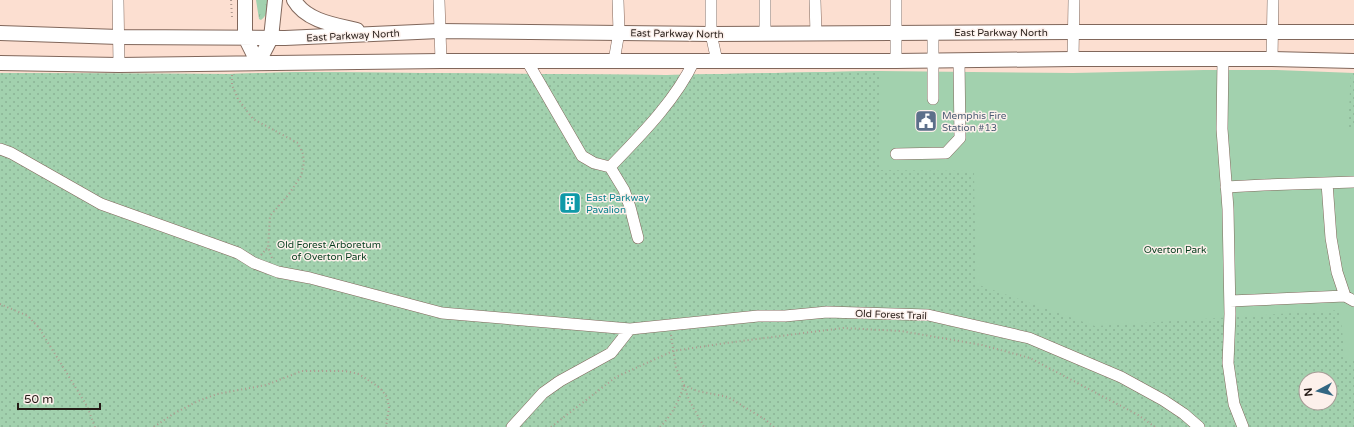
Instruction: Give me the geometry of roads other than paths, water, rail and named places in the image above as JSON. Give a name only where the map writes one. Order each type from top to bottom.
[{"type":"main road","points":[[245,0],[245,37],[258,63]]},
{"type":"main road","points":[[258,63],[271,38],[275,0]]},
{"type":"main road","points":[[294,0],[298,6],[311,16],[329,23],[375,34]]},
{"type":"main road","name":"East Parkway North","points":[[0,33],[271,38],[439,31],[711,34],[1354,32]]},
{"type":"main road","points":[[0,63],[119,65],[441,61],[933,61],[1073,59],[1272,59],[1354,61]]},
{"type":"street","points":[[118,0],[119,65]]},
{"type":"street","points":[[439,0],[441,61]]},
{"type":"street","points":[[614,61],[619,32],[618,0]]},
{"type":"street","points":[[711,0],[711,34],[717,61]]},
{"type":"street","points":[[765,0],[765,34]]},
{"type":"street","points":[[815,0],[816,34]]},
{"type":"street","points":[[896,0],[896,61]]},
{"type":"street","points":[[1073,59],[1074,0]]},
{"type":"street","points":[[1272,59],[1273,0]]},
{"type":"street","points":[[933,33],[933,99]]},
{"type":"street","points":[[1223,59],[1222,129],[1228,209],[1230,301],[1228,363],[1234,404],[1243,427]]},
{"type":"street","points":[[896,154],[946,152],[960,138],[959,60]]},
{"type":"street","points":[[528,61],[582,156],[594,163],[610,167],[624,190],[638,238]]},
{"type":"street","points":[[610,167],[664,107],[694,61]]},
{"type":"street","name":"Old Forest Trail","points":[[0,149],[11,153],[101,204],[238,253],[254,262],[278,272],[310,278],[442,313],[630,329],[758,316],[785,316],[827,312],[928,315],[1029,338],[1122,377],[1163,400],[1184,414],[1199,427]]},
{"type":"street","points":[[1226,187],[1354,182]]},
{"type":"street","points":[[1230,301],[1349,298],[1337,272],[1331,238],[1327,183]]},
{"type":"street","points":[[512,427],[543,393],[560,380],[611,353],[630,329]]},
{"type":"place","name":"Memphis Fire Station #13","points":[[926,121]]},
{"type":"place","name":"East Parkway Pavalion","points":[[570,203]]},
{"type":"park label","name":"Overton Park","points":[[1175,249]]},
{"type":"park label","name":"Old Forest Arboretum of Overton Park","points":[[329,250]]}]
